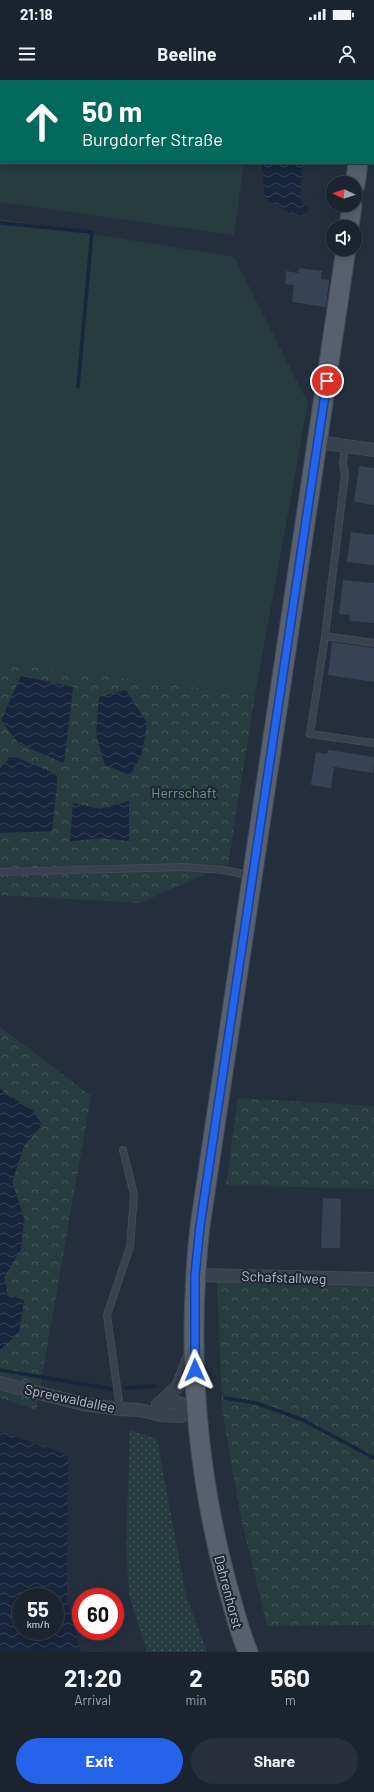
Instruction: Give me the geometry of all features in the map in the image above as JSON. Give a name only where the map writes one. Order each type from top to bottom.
[{"type":"main road","points":[[356,176],[358,164]]},
{"type":"main road","name":"Dahrenhorst","points":[[248,1652],[240,1633],[213,1531],[201,1458],[196,1409],[194,1343],[195,1275],[200,1226],[345,256]]},
{"type":"street","points":[[318,442],[374,450]]},
{"type":"street","name":"Schafstallweg","points":[[195,1275],[374,1279]]},
{"type":"street","name":"Spreewaldallee","points":[[159,1404],[178,1386],[194,1343]]},
{"type":"street","name":"Spreewaldallee","points":[[0,1382],[83,1404],[140,1410],[161,1415],[180,1416],[196,1409]]},
{"type":"street","name":"Spreewaldallee","points":[[140,1410],[159,1404],[175,1402],[196,1409]]},
{"type":"lane","points":[[345,446],[343,463],[345,475],[325,636],[310,734],[374,743]]},
{"type":"lane","points":[[325,636],[374,643]]},
{"type":"lane","points":[[0,872],[184,868],[222,870],[252,875]]},
{"type":"lane","points":[[120,1409],[107,1315],[130,1248],[134,1195],[123,1150]]},
{"type":"green space","points":[[0,164],[244,164],[234,235],[0,202]]},
{"type":"green space","points":[[0,219],[234,257],[308,403],[255,695],[0,663]]},
{"type":"green space","name":"Herrschaft","points":[[0,663],[255,695],[228,864],[140,903],[0,895],[0,833],[52,830],[11,755],[0,769]],"holes":[[[73,803],[100,809],[128,841],[104,838],[70,841]]]},
{"type":"green space","points":[[0,1027],[91,1096],[36,1410],[0,1398],[0,1350],[19,1332],[24,1300],[8,1295],[4,1277],[21,1249],[24,1219],[12,1182],[24,1146],[42,1125],[32,1110],[0,1089]]},
{"type":"green space","points":[[238,1098],[374,1106],[374,1189],[226,1185]]},
{"type":"green space","points":[[217,1281],[374,1285],[374,1625],[267,1626],[241,1518],[222,1410]]},
{"type":"green space","points":[[130,1430],[157,1439],[186,1596],[207,1652],[147,1652],[129,1595],[126,1547]]},
{"type":"water","points":[[262,164],[303,164],[300,198],[307,207],[308,212],[303,216],[292,214],[264,198]]},
{"type":"water","points":[[21,676],[73,687],[64,763],[19,744],[1,720]]},
{"type":"water","points":[[126,690],[147,723],[142,753],[130,775],[105,765],[96,735],[99,697]]},
{"type":"water","points":[[11,755],[58,775],[52,831],[0,833],[0,769]]},
{"type":"water","points":[[129,801],[129,841],[104,838],[70,841],[73,803],[100,809]]},
{"type":"water","points":[[0,1089],[32,1110],[42,1125],[24,1146],[12,1182],[24,1219],[21,1249],[4,1278],[8,1295],[24,1300],[19,1332],[0,1350]]},
{"type":"water","points":[[0,1431],[68,1455],[67,1603],[72,1620],[72,1640],[78,1640],[81,1652],[0,1652]]},
{"type":"building","points":[[299,268],[322,271],[321,279],[329,280],[326,307],[292,302],[294,285],[285,284],[286,271],[298,273]]},
{"type":"building","points":[[359,466],[374,468],[374,505],[354,502]]},
{"type":"building","points":[[351,532],[374,535],[374,565],[347,562]]},
{"type":"building","points":[[343,580],[374,583],[374,623],[349,621],[350,615],[339,614]]},
{"type":"building","points":[[332,642],[374,648],[374,682],[328,675]]},
{"type":"building","points":[[328,750],[374,757],[373,773],[334,767],[331,788],[311,785],[316,752],[327,754]]},
{"type":"building","points":[[323,1198],[341,1199],[340,1248],[321,1248]]},
{"type":"waterway","points":[[0,223],[92,232],[78,387]]},
{"type":"waterway","points":[[0,1370],[112,1389]]},
{"type":"waterway","points":[[125,1388],[155,1386]]},
{"type":"waterway","points":[[225,1398],[256,1403],[303,1420],[374,1458]]},
{"type":"route","points":[[195,1370],[195,1275],[200,1226],[327,381]]}]
